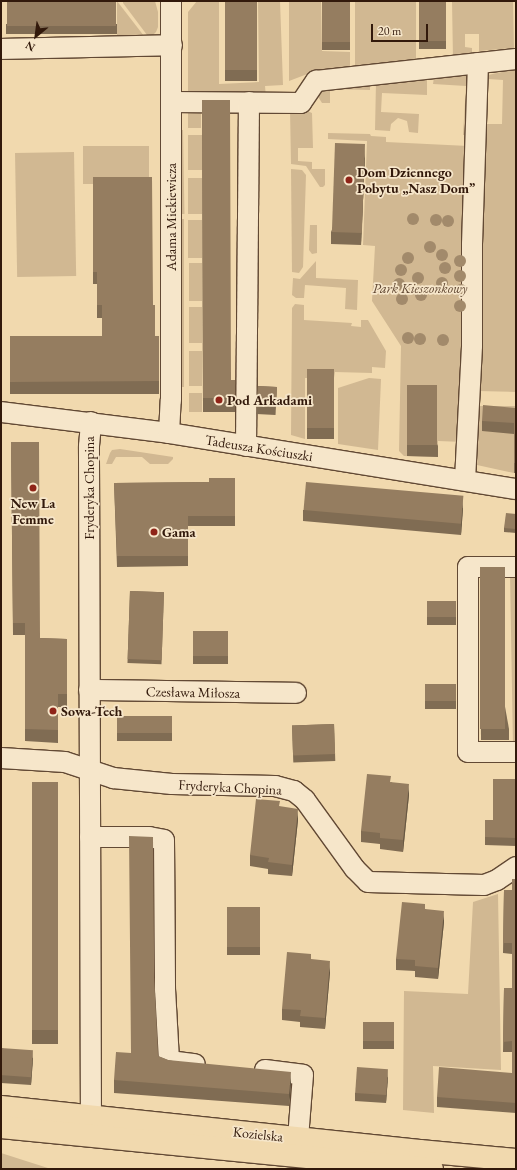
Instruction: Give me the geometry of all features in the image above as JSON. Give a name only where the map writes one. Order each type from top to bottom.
[{"type":"main road","name":"Kozielska","points":[[1,1107],[91,1125],[275,1152],[422,1164],[516,1160]]},
{"type":"main road","name":"Kozielska","points":[[1,1127],[91,1125],[298,1138],[422,1164]]},
{"type":"street","name":"Adama Mickiewicza","points":[[169,433],[171,400],[172,1]]},
{"type":"street","points":[[1,49],[172,45]]},
{"type":"street","points":[[172,102],[301,103],[316,81],[516,59]]},
{"type":"street","points":[[465,480],[472,344],[472,244],[478,63]]},
{"type":"street","points":[[246,446],[250,102]]},
{"type":"street","name":"Tadeusza Kościuszki","points":[[1,412],[91,422],[169,433],[516,489]]},
{"type":"street","name":"Fryderyka Chopina","points":[[91,422],[89,438],[91,1125]]},
{"type":"street","points":[[516,567],[468,567],[468,752],[516,752]]},
{"type":"street","name":"Czesława Miłosza","points":[[89,690],[296,693]]},
{"type":"street","points":[[1,758],[65,762],[90,770]]},
{"type":"street","name":"Fryderyka Chopina","points":[[90,770],[114,778],[172,784],[275,786],[294,790],[305,800],[356,869],[368,882],[484,885],[496,880],[516,867]]},
{"type":"street","points":[[90,837],[149,837],[164,840],[165,989],[169,1061],[215,1065]]},
{"type":"street","points":[[246,1068],[303,1075],[298,1138]]},
{"type":"green space","points":[[117,1],[144,36],[117,37]]},
{"type":"green space","points":[[123,1],[155,1],[158,12],[158,27],[152,36],[147,35]]},
{"type":"green space","points":[[197,1],[219,1],[219,84],[259,82],[258,1],[280,1],[283,85],[265,86],[266,97],[188,97],[188,12]]},
{"type":"green space","points":[[289,1],[321,1],[322,51],[350,52],[350,69],[310,73],[289,81]]},
{"type":"green space","points":[[355,1],[416,1],[416,68],[355,68]]},
{"type":"green space","points":[[452,1],[513,1],[514,48],[479,51],[479,34],[465,34],[465,47],[472,48],[472,58],[453,60]]},
{"type":"green space","points":[[516,69],[516,392],[478,391],[481,124],[502,124],[503,80],[488,79],[488,75]]},
{"type":"green space","points":[[463,74],[469,78],[470,135],[463,135],[466,86],[433,84],[434,77]]},
{"type":"green space","points":[[427,78],[427,95],[382,93],[381,112],[419,114],[418,133],[409,132],[407,121],[398,118],[391,124],[390,131],[375,130],[376,82]]},
{"type":"green space","points":[[370,82],[370,90],[330,89],[330,103],[322,103],[317,95],[332,86]]},
{"type":"green space","points":[[188,108],[201,108],[201,128],[188,128]]},
{"type":"green space","points":[[290,109],[305,110],[312,113],[313,148],[298,148],[298,161],[312,162],[312,169],[325,169],[325,185],[323,187],[320,187],[306,166],[291,164]]},
{"type":"green space","points":[[179,130],[183,130],[184,214],[180,214]]},
{"type":"green space","name":"Park Kieszonkowy","points":[[328,133],[370,134],[371,136],[386,137],[386,142],[468,146],[464,442],[438,441],[438,457],[404,456],[399,451],[401,346],[372,301],[375,246],[363,245],[367,141],[328,139]]},
{"type":"green space","points":[[188,135],[202,135],[202,170],[188,170]]},
{"type":"green space","points":[[83,146],[149,146],[149,184],[83,184]]},
{"type":"green space","points":[[74,152],[76,276],[17,277],[15,153]]},
{"type":"green space","points":[[291,169],[302,170],[306,175],[303,267],[299,273],[292,272]]},
{"type":"green space","points":[[188,178],[202,178],[202,214],[188,214]]},
{"type":"green space","points":[[180,219],[184,219],[184,387],[180,387]]},
{"type":"green space","points":[[188,220],[202,220],[202,258],[188,258]]},
{"type":"green space","points":[[310,225],[317,225],[317,253],[312,254],[309,250]]},
{"type":"green space","points":[[316,261],[316,278],[358,280],[357,310],[345,309],[346,288],[305,285],[304,298],[296,298],[292,295],[293,278],[300,279]]},
{"type":"green space","points":[[189,263],[202,263],[202,301],[189,301]]},
{"type":"green space","points":[[295,304],[304,305],[304,320],[352,323],[351,326],[361,327],[361,320],[368,320],[386,351],[385,368],[372,367],[372,373],[335,372],[334,378],[305,378],[305,439],[291,435],[292,308]]},
{"type":"green space","points":[[189,307],[202,307],[202,343],[189,343]]},
{"type":"green space","points":[[189,351],[202,351],[202,386],[189,386]]},
{"type":"green space","points":[[369,378],[381,379],[378,450],[338,444],[338,388]]},
{"type":"green space","points":[[189,393],[202,393],[202,412],[189,412]]},
{"type":"green space","points":[[480,406],[516,406],[514,473],[477,465]]},
{"type":"green space","points":[[120,449],[173,457],[173,459],[168,464],[150,464],[142,457],[116,457],[112,464],[106,464],[112,450]]},
{"type":"green space","points":[[510,573],[516,573],[516,747],[513,747]]},
{"type":"green space","points":[[498,894],[501,1070],[433,1066],[434,1113],[403,1110],[404,991],[468,994],[473,902]]},
{"type":"green space","points":[[1,1153],[51,1169],[1,1169]]},
{"type":"building","points":[[7,1],[116,1],[116,26],[7,26]]},
{"type":"building","points":[[225,1],[257,1],[257,70],[225,70]]},
{"type":"building","points":[[322,1],[350,1],[350,42],[322,42]]},
{"type":"building","points":[[419,1],[446,1],[446,41],[419,41]]},
{"type":"building","points":[[202,100],[230,100],[231,380],[235,380],[235,398],[203,398]]},
{"type":"building","name":"Dom Dziennego Pobytu „Nasz Dom”","points":[[335,143],[365,144],[362,233],[332,232]]},
{"type":"building","points":[[93,177],[152,177],[153,305],[155,305],[155,336],[159,336],[159,381],[10,382],[10,336],[102,336],[102,305],[97,305],[97,272],[93,272]]},
{"type":"building","points":[[307,369],[334,369],[334,428],[307,428]]},
{"type":"building","points":[[407,385],[437,385],[437,445],[407,445]]},
{"type":"building","points":[[258,386],[277,387],[276,407],[257,406]]},
{"type":"building","points":[[515,403],[516,463],[514,463],[514,423],[482,421],[483,405],[515,408]]},
{"type":"building","points":[[11,442],[39,442],[40,638],[67,639],[67,694],[58,694],[58,730],[25,729],[25,623],[13,623]]},
{"type":"building","points":[[209,478],[235,478],[235,516],[188,516],[188,556],[117,556],[114,483],[209,482]]},
{"type":"building","points":[[306,482],[463,496],[461,524],[304,510]]},
{"type":"building","points":[[506,513],[516,514],[516,529],[504,528]]},
{"type":"building","points":[[480,567],[505,567],[505,729],[480,729]]},
{"type":"building","points":[[130,591],[164,592],[162,660],[128,659]]},
{"type":"building","points":[[427,601],[456,601],[456,617],[427,617]]},
{"type":"building","points":[[193,631],[228,631],[228,656],[193,656]]},
{"type":"building","points":[[425,684],[456,684],[456,701],[425,701]]},
{"type":"building","points":[[117,716],[172,716],[172,733],[117,733]]},
{"type":"building","points":[[334,724],[335,754],[293,755],[292,725]]},
{"type":"building","points":[[367,774],[391,776],[390,782],[409,784],[403,840],[380,838],[380,833],[361,831]]},
{"type":"building","points":[[493,779],[516,779],[516,838],[485,837],[485,820],[493,820]]},
{"type":"building","points":[[32,782],[58,782],[58,1030],[32,1030]]},
{"type":"building","points":[[256,799],[280,801],[279,806],[298,809],[292,865],[268,862],[269,858],[250,855]]},
{"type":"building","points":[[129,836],[153,837],[154,977],[158,1056],[168,1060],[291,1072],[289,1094],[114,1080],[116,1052],[131,1053]]},
{"type":"building","points":[[512,879],[516,879],[516,1103],[437,1097],[439,1067],[512,1073],[512,1041],[503,1042],[504,988],[512,988],[512,943],[503,943],[504,890],[512,890]]},
{"type":"building","points":[[402,902],[425,904],[425,909],[444,911],[438,968],[415,966],[415,960],[396,959]]},
{"type":"building","points":[[227,907],[260,907],[260,947],[227,947]]},
{"type":"building","points":[[287,952],[311,954],[311,959],[330,961],[325,1018],[300,1016],[301,1010],[282,1009]]},
{"type":"building","points":[[363,1022],[394,1022],[394,1041],[363,1041]]},
{"type":"building","points":[[1,1048],[33,1050],[31,1077],[1,1075]]},
{"type":"building","points":[[357,1067],[388,1069],[386,1095],[355,1093]]},
{"type":"place","name":"Dom Dziennego Pobytu „Nasz Dom”","points":[[349,180]]},
{"type":"place","name":"Pod Arkadami","points":[[219,400]]},
{"type":"place","name":"New La Femme","points":[[33,488]]},
{"type":"place","name":"Gama","points":[[154,532]]},
{"type":"place","name":"Sowa-Tech","points":[[53,711]]}]
